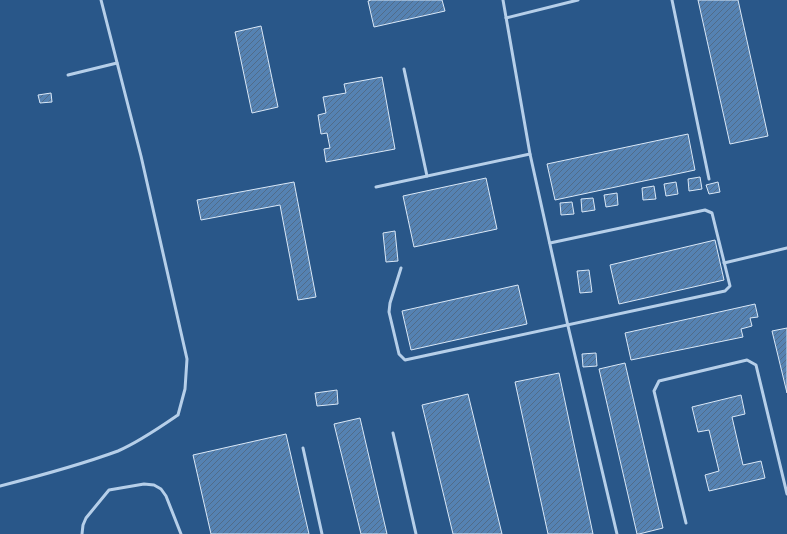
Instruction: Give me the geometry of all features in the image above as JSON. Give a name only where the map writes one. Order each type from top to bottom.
[{"type":"lane","points":[[0,486],[119,450],[154,432],[178,415],[185,388],[187,359],[141,156],[101,0]]},
{"type":"lane","points":[[503,0],[530,154],[568,326],[617,534]]},
{"type":"lane","points":[[506,18],[578,0]]},
{"type":"lane","points":[[672,0],[709,179]]},
{"type":"lane","points":[[68,75],[117,63]]},
{"type":"lane","points":[[404,69],[427,176]]},
{"type":"lane","points":[[376,187],[530,154]]},
{"type":"lane","points":[[401,268],[390,303],[389,312],[399,354],[405,360],[725,291],[730,286],[712,213],[705,210],[550,243]]},
{"type":"lane","points":[[724,263],[787,248]]},
{"type":"lane","points":[[686,523],[654,390],[658,381],[747,360],[756,365],[787,494]]},
{"type":"lane","points":[[393,433],[416,534]]},
{"type":"lane","points":[[302,448],[322,534]]},
{"type":"lane","points":[[82,534],[83,525],[86,518],[109,490],[144,484],[154,484],[161,489],[166,496],[181,534]]},
{"type":"building","points":[[442,0],[445,11],[374,27],[368,1]]},
{"type":"building","points":[[698,0],[738,0],[768,136],[730,144]]},
{"type":"building","points":[[261,26],[278,107],[252,113],[235,32]]},
{"type":"building","points":[[382,77],[395,149],[326,162],[324,149],[330,148],[327,133],[321,134],[318,115],[326,113],[323,97],[346,93],[344,84]]},
{"type":"building","points":[[51,93],[52,102],[40,103],[38,95]]},
{"type":"building","points":[[688,134],[695,170],[555,200],[547,164]]},
{"type":"building","points":[[700,177],[702,189],[689,191],[688,179]]},
{"type":"building","points":[[486,178],[497,229],[414,247],[403,196]]},
{"type":"building","points":[[294,182],[316,297],[298,300],[280,205],[201,220],[197,200]]},
{"type":"building","points":[[676,182],[678,194],[666,196],[664,184]]},
{"type":"building","points":[[718,182],[720,192],[709,194],[706,185]]},
{"type":"building","points":[[654,186],[656,199],[643,200],[642,188]]},
{"type":"building","points":[[617,193],[618,205],[606,207],[604,195]]},
{"type":"building","points":[[593,198],[595,210],[582,212],[581,199]]},
{"type":"building","points":[[572,202],[574,214],[561,215],[560,203]]},
{"type":"building","points":[[395,231],[398,261],[386,262],[383,233]]},
{"type":"building","points":[[715,240],[724,280],[619,304],[610,265]]},
{"type":"building","points":[[589,270],[592,292],[580,293],[577,271]]},
{"type":"building","points":[[518,285],[527,324],[411,350],[402,311]]},
{"type":"building","points":[[755,304],[758,317],[750,318],[752,326],[741,329],[743,337],[631,360],[625,333]]},
{"type":"building","points":[[787,328],[787,393],[772,331]]},
{"type":"building","points":[[596,353],[597,366],[583,367],[582,354]]},
{"type":"building","points":[[625,363],[663,528],[639,534],[637,534],[599,369]]},
{"type":"building","points":[[559,373],[593,534],[548,534],[515,382]]},
{"type":"building","points":[[337,390],[338,404],[317,406],[315,393]]},
{"type":"building","points":[[468,394],[502,534],[453,534],[422,405]]},
{"type":"building","points":[[741,395],[745,414],[732,417],[743,465],[761,461],[765,478],[709,491],[705,475],[719,471],[709,430],[698,432],[692,407]]},
{"type":"building","points":[[360,418],[387,534],[361,534],[334,424]]},
{"type":"building","points":[[286,434],[309,534],[211,534],[193,455]]}]
